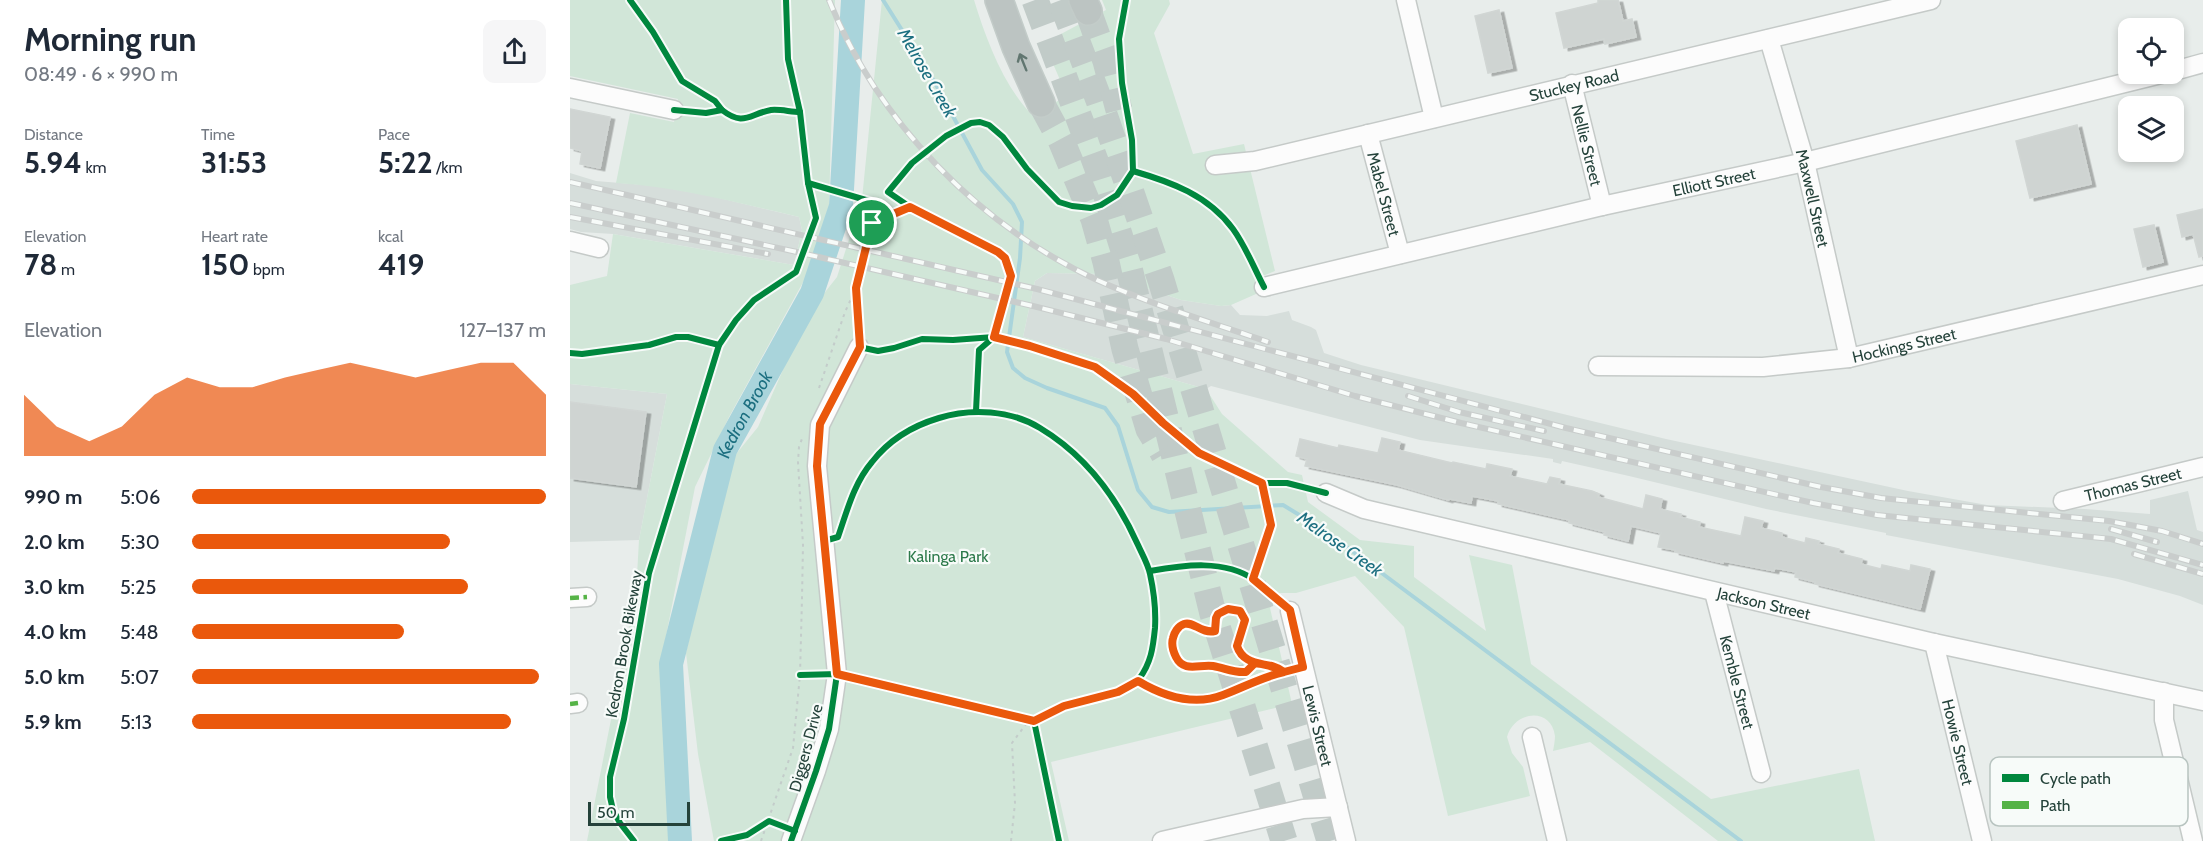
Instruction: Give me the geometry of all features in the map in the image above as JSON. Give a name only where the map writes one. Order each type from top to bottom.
[{"type":"highway","points":[[999,0],[1041,103]]},
{"type":"street","points":[[1406,0],[1434,118]]},
{"type":"street","name":"Stuckey Road","points":[[1215,165],[1255,161],[1931,0]]},
{"type":"street","name":"Maxwell Street","points":[[1769,39],[1805,162],[1849,358]]},
{"type":"street","points":[[2184,68],[2203,63]]},
{"type":"street","name":"Nellie Street","points":[[1572,84],[1602,206]]},
{"type":"street","name":"Elliott Street","points":[[1264,287],[1602,206],[1805,162],[2121,84]]},
{"type":"street","points":[[570,88],[674,110]]},
{"type":"street","name":"Mabel Street","points":[[1368,134],[1401,254]]},
{"type":"street","points":[[570,241],[599,248]]},
{"type":"street","name":"Hockings Street","points":[[1598,366],[1763,367],[1849,358],[2203,275]]},
{"type":"street","name":"Diggers Drive","points":[[793,836],[828,729],[837,674],[817,466],[820,424],[860,347]]},
{"type":"street","name":"Thomas Street","points":[[2063,501],[2203,467]]},
{"type":"street","name":"Jackson Street","points":[[1326,493],[1364,509],[1934,643],[2203,701]]},
{"type":"street","name":"Kemble Street","points":[[1714,592],[1761,773]]},
{"type":"street","name":"Lewis Street","points":[[1290,610],[1346,841]]},
{"type":"street","name":"Howie Street","points":[[1934,643],[1982,841]]},
{"type":"street","points":[[2164,692],[2164,720],[2173,757]]},
{"type":"street","points":[[1533,737],[1557,841]]},
{"type":"street","points":[[1162,841],[1303,809],[1338,807]]},
{"type":"street","points":[[2188,820],[2193,841]]},
{"type":"path","points":[[856,309],[858,278]]},
{"type":"path","points":[[818,390],[845,312],[856,288]]},
{"type":"path","points":[[761,841],[793,748],[800,675],[803,545],[798,462],[803,435]]},
{"type":"path","points":[[800,675],[837,674]]},
{"type":"path","points":[[1011,841],[1015,803],[1012,743],[1032,720],[1022,717]]},
{"type":"path","points":[[769,821],[793,836]]},
{"type":"path","points":[[754,830],[769,821]]},
{"type":"path","points":[[730,839],[743,838]]},
{"type":"shaded area","points":[[570,173],[596,181],[657,186],[711,196],[799,217],[802,230],[794,265],[613,234],[570,229]]},
{"type":"shaded area","points":[[1047,273],[1106,274],[1181,300],[1221,306],[1231,305],[1240,315],[1267,316],[1289,311],[1292,320],[1316,330],[1324,353],[1361,365],[1666,439],[1908,491],[1987,505],[2150,514],[2150,500],[2188,491],[2197,530],[2203,532],[2203,605],[2180,596],[2118,579],[1886,535],[1886,533],[1766,509],[1562,461],[1561,464],[1553,462],[1553,459],[1420,440],[1211,386],[1206,389],[1023,337],[1035,281]]},
{"type":"shaded area","points":[[570,384],[667,394],[639,540],[570,542]]},
{"type":"green space","points":[[570,0],[835,0],[829,205],[807,275],[729,417],[695,487],[661,662],[669,807],[668,841],[587,841],[636,593],[639,540],[667,394],[570,384],[570,285],[607,276],[613,234],[794,265],[802,230],[799,217],[686,192],[616,183],[630,113],[674,122],[678,99],[570,76]]},
{"type":"green space","name":"Kalinga Park","points":[[882,0],[974,0],[990,46],[1004,76],[1032,115],[1067,96],[1044,43],[1106,10],[1102,0],[1169,0],[1170,4],[1154,33],[1193,154],[1244,144],[1275,271],[1255,279],[1256,294],[1231,305],[1221,306],[1181,300],[1106,274],[1047,273],[1035,281],[1023,337],[1206,389],[1222,414],[1288,472],[1302,475],[1308,502],[1360,540],[1414,546],[1414,577],[1486,631],[1469,555],[1512,565],[1531,664],[1711,799],[1859,769],[1875,841],[1718,841],[1590,742],[1553,751],[1555,736],[1552,726],[1540,716],[1524,717],[1511,728],[1507,737],[1512,753],[1523,767],[1530,796],[1448,816],[1404,627],[1355,576],[1296,593],[1280,593],[1270,608],[1292,704],[1051,762],[1069,841],[714,841],[698,754],[686,653],[728,464],[758,427],[807,315],[837,277],[862,199]]},
{"type":"building","points":[[1598,0],[1618,0],[1623,21],[1632,19],[1636,37],[1605,44],[1604,39],[1564,48],[1556,13],[1598,3]]},
{"type":"building","points":[[1499,10],[1512,68],[1488,73],[1475,16]]},
{"type":"building","points":[[570,109],[610,117],[600,168],[580,164],[582,151],[570,148]]},
{"type":"building","points":[[2077,125],[2091,184],[2030,198],[2016,141]]},
{"type":"building","points":[[2203,209],[2203,256],[2199,257],[2193,234],[2182,237],[2177,215]]},
{"type":"building","points":[[2154,225],[2163,262],[2143,267],[2134,229]]},
{"type":"building","points":[[570,402],[646,412],[636,487],[570,478]]},
{"type":"building","points":[[1382,438],[1400,442],[1398,450],[1486,469],[1487,464],[1512,469],[1510,476],[1547,484],[1550,477],[1560,479],[1559,484],[1592,491],[1599,494],[1598,497],[1643,509],[1646,495],[1662,499],[1660,509],[1700,522],[1699,527],[1741,536],[1745,517],[1763,521],[1761,528],[1782,533],[1782,537],[1805,543],[1806,538],[1819,541],[1818,544],[1839,549],[1838,553],[1862,559],[1861,564],[1881,569],[1882,565],[1910,571],[1911,565],[1930,569],[1920,609],[1815,584],[1815,582],[1795,577],[1796,572],[1775,568],[1774,571],[1723,561],[1723,563],[1675,552],[1675,550],[1658,547],[1661,533],[1631,526],[1628,541],[1604,535],[1605,532],[1569,523],[1569,520],[1498,504],[1498,501],[1472,496],[1471,503],[1448,500],[1397,485],[1305,466],[1307,459],[1296,456],[1300,439],[1338,448],[1339,445],[1378,453]]},
{"type":"waterway","name":"Kedron Brook","points":[[680,841],[671,664],[725,450],[812,293],[841,206],[853,0]]},
{"type":"waterway","name":"Melrose Creek","points":[[883,0],[934,81],[982,170],[1013,204],[1022,222],[1020,258],[1007,352],[1013,368],[1025,378],[1047,388],[1105,408],[1118,426],[1138,490],[1152,507],[1169,512],[1283,505],[1324,530],[1741,841]]},
{"type":"tunnel","points":[[1035,0],[1100,174],[1127,260],[1213,614],[1284,841]]},
{"type":"tunnel","points":[[1061,0],[1099,100],[1161,280],[1330,841]]},
{"type":"tunnel","points":[[1088,11],[1106,61],[1119,110]]},
{"type":"tunnel","points":[[1041,103],[1061,140],[1094,219],[1125,349],[1149,429],[1164,454]]},
{"type":"railway","points":[[829,0],[850,45],[875,87],[904,128],[937,165],[973,199],[1012,230],[1053,257],[1097,280],[1160,305],[1268,342]]},
{"type":"railway","points":[[570,182],[1037,289],[1566,428],[1821,487],[1881,498],[2109,521],[2162,531],[2203,544]]},
{"type":"railway","points":[[570,203],[1033,306],[1166,339],[1355,396],[1461,423],[1813,503],[1877,515],[2111,539],[2203,565]]},
{"type":"railway","points":[[570,217],[768,254]]},
{"type":"railway","points":[[1408,396],[1459,412],[1544,431]]},
{"type":"railway","points":[[2111,529],[2157,542]]},
{"type":"railway","points":[[2134,554],[2203,574]]},
{"type":"marked path","points":[[570,598],[587,597]]},
{"type":"marked path","points":[[570,704],[578,703]]},
{"type":"cycle path","points":[[630,0],[653,32],[682,81],[715,101],[722,110]]},
{"type":"cycle path","name":"Kedron Brook Bikeway","points":[[634,841],[613,810],[610,797],[610,777],[624,719],[649,573],[719,345],[736,320],[754,300],[796,272],[816,218],[808,183],[800,112],[788,59],[786,0]]},
{"type":"cycle path","points":[[976,411],[979,350],[994,337],[1011,276],[1005,258],[998,252],[910,207],[888,192],[912,163],[946,136],[971,123],[980,122],[989,125],[1003,137],[1027,169],[1059,202],[1091,208],[1117,195],[1133,171],[1132,140],[1122,83],[1119,39],[1126,0]]},
{"type":"cycle path","points":[[674,110],[706,113],[722,110],[741,119],[771,110],[800,112]]},
{"type":"cycle path","points":[[1133,171],[1175,185],[1212,207],[1238,236],[1264,287]]},
{"type":"cycle path","points":[[808,183],[876,203],[856,288],[859,347]]},
{"type":"cycle path","points":[[570,353],[582,354],[649,345],[676,337],[688,337],[719,345]]},
{"type":"cycle path","points":[[859,347],[878,351],[922,339],[953,340],[994,337],[1030,346],[1095,367],[1133,394],[1199,453],[1262,483],[1287,483],[1326,493]]},
{"type":"cycle path","points":[[791,841],[829,729],[837,674],[817,466],[820,425],[859,347]]},
{"type":"cycle path","points":[[824,541],[838,537],[856,488],[866,470],[879,454],[902,435],[929,421],[964,413],[1004,414],[1040,428],[1071,451],[1110,494],[1130,528],[1146,563],[1154,601],[1153,642],[1146,667],[1133,685],[1116,693],[1067,705],[1034,721]]},
{"type":"cycle path","points":[[1253,579],[1271,525],[1262,483]]},
{"type":"cycle path","points":[[1150,571],[1204,565],[1230,569],[1255,580],[1290,611]]},
{"type":"cycle path","points":[[1255,663],[1246,672],[1228,671],[1213,666],[1184,667],[1174,652],[1175,632],[1183,625],[1215,631],[1221,612],[1228,608],[1240,611],[1245,620],[1237,646],[1240,653],[1251,661],[1285,672]]},
{"type":"cycle path","points":[[1138,681],[1168,695],[1201,700],[1223,695],[1263,677],[1303,667]]},
{"type":"cycle path","points":[[800,675],[837,674],[1034,721],[1059,841]]},
{"type":"cycle path","points":[[721,841],[747,835],[769,821],[795,831]]},
{"type":"route","points":[[872,223],[856,288],[860,347],[820,424],[817,466],[837,674],[1034,721],[1064,706],[1118,692],[1138,681],[1150,689],[1172,697],[1208,698],[1223,695],[1258,679],[1284,672],[1279,668],[1273,666],[1264,665],[1255,663],[1241,654],[1237,646],[1245,620],[1244,616],[1240,611],[1228,609],[1218,614],[1215,631],[1205,632],[1191,624],[1177,629],[1173,635],[1173,651],[1184,667],[1213,666],[1238,673],[1250,670],[1255,663],[1273,666],[1284,672],[1303,667],[1290,610],[1253,579],[1271,525],[1262,483],[1199,453],[1133,394],[1095,367],[1004,338],[994,337],[1011,276],[1005,258],[998,252],[910,207],[872,223]]}]
